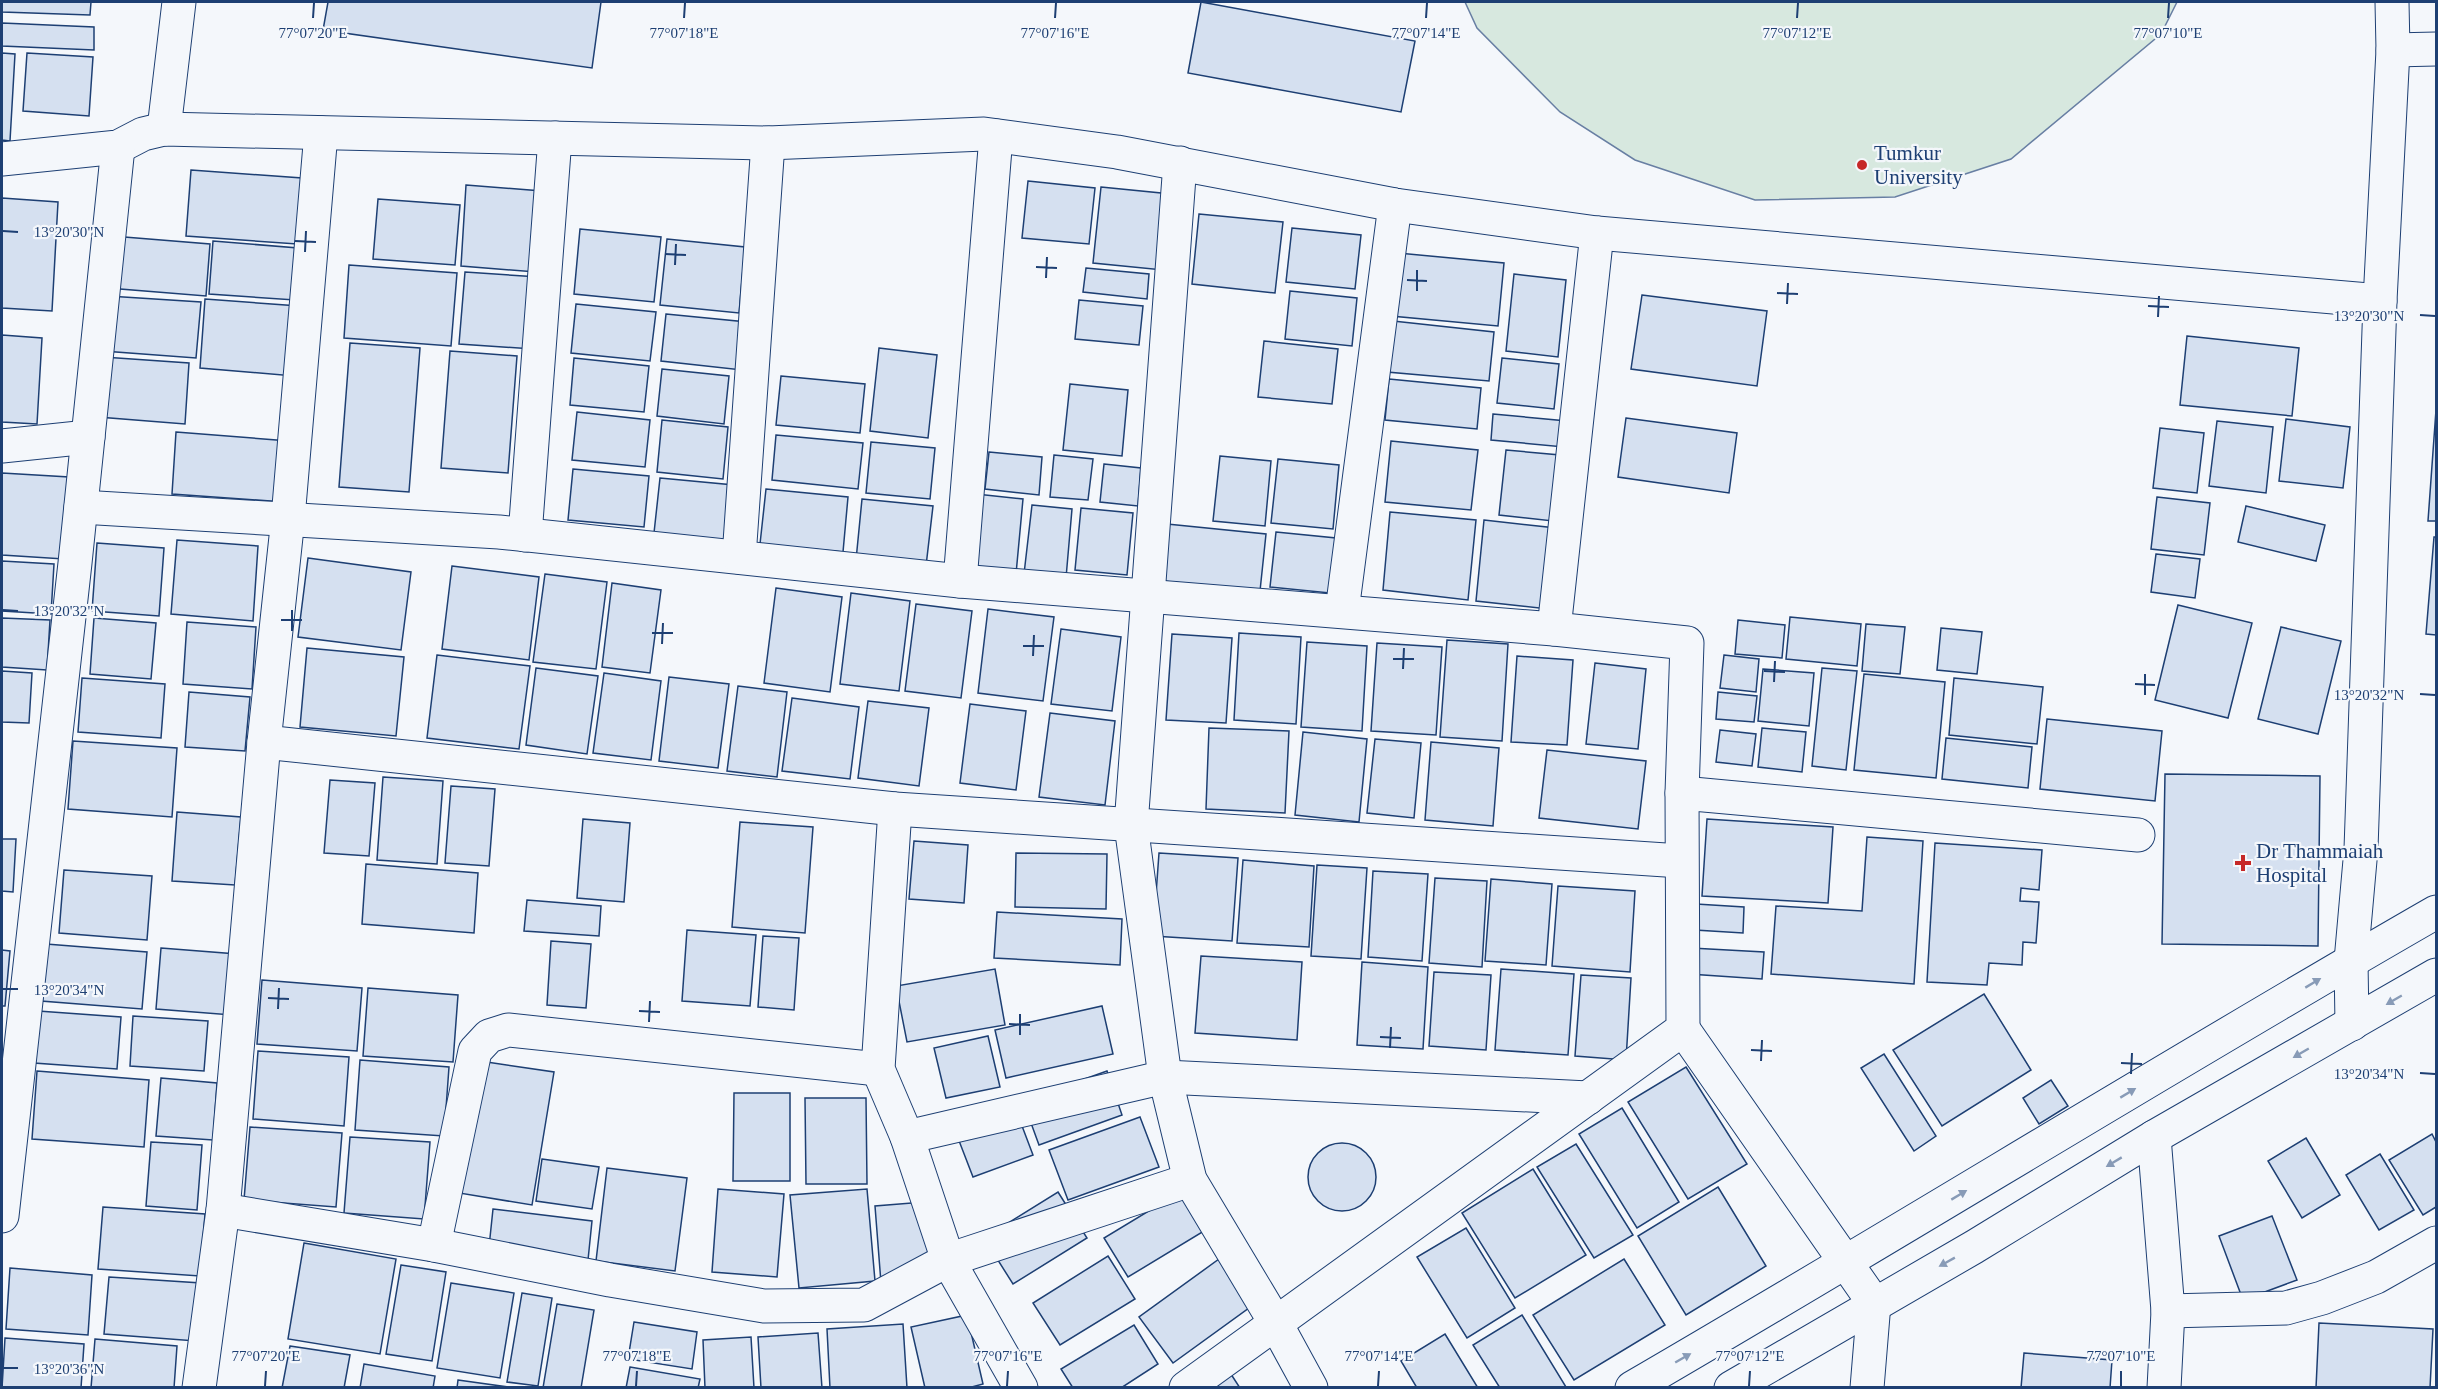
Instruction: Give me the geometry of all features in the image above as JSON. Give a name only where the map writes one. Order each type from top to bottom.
[{"type":"street","points":[[164,129],[179,2]]},
{"type":"street","points":[[2352,1024],[2351,961],[2361,849],[2380,301],[2392,50],[2391,2]]},
{"type":"street","points":[[2392,50],[2436,49]]},
{"type":"street","points":[[2,159],[118,147],[143,134],[164,129],[768,143],[984,134],[1117,152],[1395,205],[1597,233],[2380,301]]},
{"type":"street","points":[[198,1388],[224,1210],[264,742],[288,518],[321,133]]},
{"type":"street","points":[[960,580],[996,136]]},
{"type":"street","points":[[525,535],[555,138]]},
{"type":"street","points":[[739,557],[768,143]]},
{"type":"street","points":[[2,1216],[81,507],[118,147]]},
{"type":"street","points":[[1180,163],[1131,825],[1165,1077],[1190,1180],[1275,1322],[1311,1388]]},
{"type":"street","points":[[1342,611],[1395,205]]},
{"type":"street","points":[[1554,628],[1597,233]]},
{"type":"street","points":[[2,446],[88,437]]},
{"type":"street","points":[[81,507],[288,518],[525,535],[960,580],[1554,628],[1687,643],[1681,861],[1683,1029],[1874,1303],[1867,1388]]},
{"type":"street","points":[[264,742],[895,809],[1681,861]]},
{"type":"street","points":[[1682,793],[2138,835]]},
{"type":"street","points":[[895,809],[878,1070],[907,1137],[948,1260],[1021,1388]]},
{"type":"street","points":[[1632,1388],[1847,1263],[2077,1123],[2436,912]]},
{"type":"street","points":[[1731,1388],[1974,1247],[2154,1137],[2436,975]]},
{"type":"street","points":[[1186,1388],[1683,1029]]},
{"type":"street","points":[[434,1245],[475,1051],[489,1036],[508,1030],[878,1070]]},
{"type":"street","points":[[907,1137],[1165,1077],[1588,1098]]},
{"type":"street","points":[[2154,1137],[2168,1311],[2164,1388]]},
{"type":"street","points":[[224,1210],[434,1245],[610,1280],[764,1306],[864,1305],[948,1260],[1190,1180]]},
{"type":"street","points":[[2168,1311],[2286,1308],[2322,1298],[2376,1277],[2436,1243]]},
{"type":"shaded area","points":[[1465,2],[2177,2],[2161,34],[2011,159],[1895,197],[1755,200],[1635,160],[1560,112],[1477,28]]},
{"type":"building","points":[[2,2],[91,2],[90,15],[2,12]]},
{"type":"building","points":[[328,2],[601,2],[592,68],[323,30]]},
{"type":"building","points":[[1201,2],[1415,41],[1401,112],[1188,73]]},
{"type":"building","points":[[2,23],[94,27],[94,50],[2,46]]},
{"type":"building","points":[[2,53],[15,54],[10,141],[2,140]]},
{"type":"building","points":[[27,53],[93,57],[89,116],[23,111]]},
{"type":"building","points":[[191,170],[302,178],[297,244],[186,236]]},
{"type":"building","points":[[1028,181],[1095,188],[1089,244],[1022,238]]},
{"type":"building","points":[[466,185],[542,191],[536,272],[461,266]]},
{"type":"building","points":[[1101,187],[1171,194],[1163,270],[1093,263]]},
{"type":"building","points":[[2,198],[58,202],[52,311],[2,308]]},
{"type":"building","points":[[378,199],[460,205],[455,265],[373,259]]},
{"type":"building","points":[[1199,214],[1283,222],[1275,293],[1192,284]]},
{"type":"building","points":[[1292,228],[1361,235],[1355,289],[1286,282]]},
{"type":"building","points":[[580,229],[661,237],[654,302],[574,294]]},
{"type":"building","points":[[112,236],[210,244],[206,296],[108,288]]},
{"type":"building","points":[[667,239],[745,247],[739,313],[660,305]]},
{"type":"building","points":[[213,241],[298,248],[295,300],[209,294]]},
{"type":"building","points":[[1398,253],[1504,263],[1498,326],[1391,316]]},
{"type":"building","points":[[349,265],[457,273],[451,346],[344,338]]},
{"type":"building","points":[[1086,268],[1149,274],[1147,299],[1083,292]]},
{"type":"building","points":[[465,272],[539,277],[533,349],[459,344]]},
{"type":"building","points":[[1514,274],[1566,280],[1558,357],[1506,351]]},
{"type":"building","points":[[1290,291],[1357,298],[1352,346],[1285,339]]},
{"type":"building","points":[[1642,295],[1767,311],[1757,386],[1631,369]]},
{"type":"building","points":[[108,296],[201,302],[196,358],[103,351]]},
{"type":"building","points":[[205,299],[299,306],[294,376],[200,368]]},
{"type":"building","points":[[1079,300],[1143,306],[1139,345],[1075,339]]},
{"type":"building","points":[[576,304],[656,312],[650,361],[571,353]]},
{"type":"building","points":[[666,314],[747,322],[742,370],[661,361]]},
{"type":"building","points":[[1393,321],[1494,332],[1489,381],[1387,372]]},
{"type":"building","points":[[2,335],[42,338],[37,424],[2,422]]},
{"type":"building","points":[[2187,336],[2299,348],[2292,416],[2180,405]]},
{"type":"building","points":[[1264,341],[1338,349],[1332,404],[1258,397]]},
{"type":"building","points":[[350,343],[420,348],[409,492],[339,487]]},
{"type":"building","points":[[879,348],[937,355],[928,438],[870,431]]},
{"type":"building","points":[[450,351],[517,356],[508,473],[441,468]]},
{"type":"building","points":[[103,357],[189,363],[185,424],[98,417]]},
{"type":"building","points":[[574,358],[649,366],[644,412],[570,405]]},
{"type":"building","points":[[1502,358],[1559,364],[1554,409],[1497,403]]},
{"type":"building","points":[[662,369],[729,376],[724,424],[657,416]]},
{"type":"building","points":[[781,376],[865,384],[860,433],[776,425]]},
{"type":"building","points":[[1389,379],[1481,388],[1477,429],[1385,420]]},
{"type":"building","points":[[1070,384],[1128,390],[1122,456],[1063,450]]},
{"type":"building","points":[[2436,410],[2436,521],[2428,521]]},
{"type":"building","points":[[577,412],[650,420],[645,467],[572,460]]},
{"type":"building","points":[[1493,414],[1567,421],[1564,447],[1491,440]]},
{"type":"building","points":[[1626,418],[1737,433],[1729,493],[1618,477]]},
{"type":"building","points":[[2286,419],[2350,427],[2343,488],[2279,481]]},
{"type":"building","points":[[662,420],[728,427],[723,479],[657,472]]},
{"type":"building","points":[[2217,421],[2273,427],[2266,493],[2209,486]]},
{"type":"building","points":[[2160,428],[2204,433],[2197,493],[2153,488]]},
{"type":"building","points":[[176,432],[289,441],[284,502],[172,494]]},
{"type":"building","points":[[776,435],[863,443],[858,489],[772,480]]},
{"type":"building","points":[[1391,441],[1478,450],[1471,510],[1385,502]]},
{"type":"building","points":[[871,442],[935,448],[930,499],[866,493]]},
{"type":"building","points":[[1506,450],[1560,455],[1553,521],[1499,515]]},
{"type":"building","points":[[989,452],[1042,457],[1039,495],[985,489]]},
{"type":"building","points":[[1054,455],[1093,459],[1088,500],[1050,497]]},
{"type":"building","points":[[1220,456],[1271,461],[1265,526],[1213,521]]},
{"type":"building","points":[[1278,459],[1339,465],[1333,529],[1271,523]]},
{"type":"building","points":[[1104,464],[1141,468],[1138,506],[1100,502]]},
{"type":"building","points":[[573,469],[649,476],[644,527],[568,520]]},
{"type":"building","points":[[2,473],[69,477],[64,559],[2,555]]},
{"type":"building","points":[[660,478],[734,485],[728,540],[654,533]]},
{"type":"building","points":[[766,489],[848,497],[843,552],[760,544]]},
{"type":"building","points":[[976,494],[1023,499],[1016,574],[968,569]]},
{"type":"building","points":[[2157,497],[2210,503],[2204,555],[2151,549]]},
{"type":"building","points":[[862,499],[933,506],[926,566],[856,560]]},
{"type":"building","points":[[1032,505],[1072,509],[1066,578],[1024,574]]},
{"type":"building","points":[[2246,506],[2325,525],[2316,561],[2238,542]]},
{"type":"building","points":[[1081,508],[1133,513],[1127,575],[1075,570]]},
{"type":"building","points":[[1390,512],[1476,520],[1468,600],[1383,590]]},
{"type":"building","points":[[1484,520],[1556,528],[1548,609],[1476,601]]},
{"type":"building","points":[[1167,524],[1266,534],[1260,591],[1162,581]]},
{"type":"building","points":[[1276,532],[1336,538],[1330,593],[1270,587]]},
{"type":"building","points":[[2434,537],[2436,537],[2436,635],[2426,634]]},
{"type":"building","points":[[177,540],[258,546],[253,621],[171,614]]},
{"type":"building","points":[[97,543],[164,548],[159,616],[92,611]]},
{"type":"building","points":[[2156,554],[2200,559],[2195,598],[2151,592]]},
{"type":"building","points":[[308,558],[411,572],[401,650],[298,637]]},
{"type":"building","points":[[2,561],[54,564],[51,614],[2,611]]},
{"type":"building","points":[[452,566],[539,577],[529,660],[442,649]]},
{"type":"building","points":[[545,574],[607,582],[596,669],[533,662]]},
{"type":"building","points":[[612,583],[661,590],[650,673],[602,667]]},
{"type":"building","points":[[776,588],[842,597],[830,692],[764,683]]},
{"type":"building","points":[[851,593],[910,601],[899,691],[840,684]]},
{"type":"building","points":[[916,604],[972,611],[961,698],[905,691]]},
{"type":"building","points":[[2178,605],[2252,623],[2228,718],[2155,700]]},
{"type":"building","points":[[988,609],[1054,617],[1043,701],[978,693]]},
{"type":"building","points":[[1790,617],[1861,624],[1857,666],[1786,659]]},
{"type":"building","points":[[2,618],[50,620],[47,670],[2,667]]},
{"type":"building","points":[[94,618],[156,623],[151,679],[90,674]]},
{"type":"building","points":[[1738,620],[1785,625],[1782,658],[1735,654]]},
{"type":"building","points":[[187,622],[256,627],[252,689],[183,684]]},
{"type":"building","points":[[1866,624],[1905,627],[1900,674],[1862,671]]},
{"type":"building","points":[[2281,627],[2341,641],[2318,734],[2258,719]]},
{"type":"building","points":[[1941,628],[1982,632],[1977,674],[1937,670]]},
{"type":"building","points":[[1061,629],[1121,637],[1112,711],[1051,704]]},
{"type":"building","points":[[1239,633],[1301,637],[1296,724],[1234,720]]},
{"type":"building","points":[[1172,634],[1232,638],[1226,723],[1166,720]]},
{"type":"building","points":[[1447,640],[1508,644],[1502,741],[1440,737]]},
{"type":"building","points":[[1307,642],[1367,646],[1362,731],[1301,727]]},
{"type":"building","points":[[1377,643],[1442,647],[1436,735],[1371,731]]},
{"type":"building","points":[[307,648],[404,657],[396,736],[300,727]]},
{"type":"building","points":[[437,655],[530,666],[519,749],[427,738]]},
{"type":"building","points":[[1724,655],[1759,659],[1756,692],[1720,688]]},
{"type":"building","points":[[1517,656],[1573,660],[1567,745],[1511,742]]},
{"type":"building","points":[[1595,663],[1646,669],[1638,749],[1586,744]]},
{"type":"building","points":[[536,668],[598,676],[587,754],[526,745]]},
{"type":"building","points":[[1822,668],[1857,671],[1846,770],[1812,766]]},
{"type":"building","points":[[1763,669],[1814,673],[1809,726],[1758,721]]},
{"type":"building","points":[[2,671],[32,673],[29,723],[2,722]]},
{"type":"building","points":[[604,673],[661,681],[651,760],[593,753]]},
{"type":"building","points":[[1864,674],[1945,682],[1936,778],[1854,770]]},
{"type":"building","points":[[669,677],[729,684],[718,768],[659,761]]},
{"type":"building","points":[[82,678],[165,684],[161,738],[78,732]]},
{"type":"building","points":[[1954,678],[2043,687],[2037,744],[1949,735]]},
{"type":"building","points":[[738,686],[787,692],[777,777],[727,771]]},
{"type":"building","points":[[189,692],[250,697],[245,751],[185,747]]},
{"type":"building","points":[[1718,692],[1757,696],[1754,722],[1716,719]]},
{"type":"building","points":[[792,698],[859,707],[850,779],[782,771]]},
{"type":"building","points":[[868,701],[929,708],[919,786],[858,778]]},
{"type":"building","points":[[970,704],[1026,711],[1016,790],[960,783]]},
{"type":"building","points":[[1050,713],[1115,721],[1105,805],[1039,797]]},
{"type":"building","points":[[2047,719],[2162,731],[2155,801],[2040,789]]},
{"type":"building","points":[[1209,728],[1289,731],[1285,813],[1206,809]]},
{"type":"building","points":[[1762,728],[1806,732],[1802,772],[1758,767]]},
{"type":"building","points":[[1720,730],[1756,734],[1752,766],[1716,762]]},
{"type":"building","points":[[1303,732],[1367,739],[1359,822],[1295,815]]},
{"type":"building","points":[[1946,738],[2032,747],[2028,788],[1942,779]]},
{"type":"building","points":[[1375,739],[1421,743],[1414,818],[1367,813]]},
{"type":"building","points":[[73,741],[177,748],[172,817],[68,809]]},
{"type":"building","points":[[1431,742],[1499,748],[1493,826],[1425,820]]},
{"type":"building","points":[[1547,750],[1646,761],[1638,829],[1539,818]]},
{"type":"building","points":[[2165,774],[2320,776],[2318,946],[2162,944]]},
{"type":"building","points":[[383,777],[443,781],[437,864],[377,860]]},
{"type":"building","points":[[330,780],[375,783],[369,856],[324,853]]},
{"type":"building","points":[[451,786],[495,789],[489,866],[445,863]]},
{"type":"building","points":[[177,812],[241,817],[235,885],[172,881]]},
{"type":"building","points":[[583,819],[630,823],[624,902],[577,898]]},
{"type":"building","points":[[1707,819],[1833,827],[1828,903],[1702,896]]},
{"type":"building","points":[[740,822],[813,827],[805,933],[732,927]]},
{"type":"building","points":[[1867,837],[1923,841],[1914,984],[1771,974],[1776,906],[1862,911]]},
{"type":"building","points":[[2,839],[16,839],[13,892],[2,891]]},
{"type":"building","points":[[914,841],[968,845],[964,903],[909,899]]},
{"type":"building","points":[[1935,843],[2042,850],[2039,890],[2021,888],[2020,901],[2039,902],[2036,943],[2023,942],[2022,965],[1989,963],[1987,985],[1927,982]]},
{"type":"building","points":[[1016,853],[1107,854],[1106,909],[1015,907]]},
{"type":"building","points":[[1159,853],[1238,858],[1232,941],[1153,936]]},
{"type":"building","points":[[1243,860],[1314,866],[1309,947],[1237,943]]},
{"type":"building","points":[[366,864],[478,873],[474,933],[362,924]]},
{"type":"building","points":[[1317,865],[1367,868],[1361,959],[1311,956]]},
{"type":"building","points":[[64,870],[152,876],[147,940],[59,933]]},
{"type":"building","points":[[1373,871],[1428,874],[1422,961],[1368,957]]},
{"type":"building","points":[[1435,878],[1487,881],[1482,967],[1429,963]]},
{"type":"building","points":[[1491,879],[1552,884],[1546,965],[1485,961]]},
{"type":"building","points":[[1558,886],[1635,891],[1630,972],[1552,966]]},
{"type":"building","points":[[527,900],[601,906],[599,936],[524,931]]},
{"type":"building","points":[[1696,904],[1744,907],[1743,933],[1695,930]]},
{"type":"building","points":[[997,912],[1122,919],[1120,965],[994,958]]},
{"type":"building","points":[[687,930],[756,935],[750,1006],[682,1001]]},
{"type":"building","points":[[763,936],[799,938],[794,1010],[758,1007]]},
{"type":"building","points":[[551,941],[591,944],[586,1008],[547,1005]]},
{"type":"building","points":[[46,944],[147,952],[142,1009],[41,1001]]},
{"type":"building","points":[[161,948],[237,954],[232,1015],[156,1009]]},
{"type":"building","points":[[1691,948],[1764,952],[1762,979],[1689,974]]},
{"type":"building","points":[[2,950],[10,951],[5,1006],[2,1006]]},
{"type":"building","points":[[1201,956],[1302,962],[1297,1040],[1195,1033]]},
{"type":"building","points":[[1362,962],[1428,967],[1423,1049],[1357,1045]]},
{"type":"building","points":[[995,969],[1005,1025],[907,1042],[896,986]]},
{"type":"building","points":[[1501,969],[1574,974],[1568,1055],[1495,1050]]},
{"type":"building","points":[[1434,972],[1491,975],[1486,1050],[1429,1046]]},
{"type":"building","points":[[1581,975],[1631,978],[1626,1060],[1575,1056]]},
{"type":"building","points":[[262,980],[362,988],[357,1051],[257,1044]]},
{"type":"building","points":[[368,988],[458,995],[453,1062],[363,1056]]},
{"type":"building","points":[[1984,994],[2031,1070],[1942,1126],[1893,1050]]},
{"type":"building","points":[[1102,1006],[1113,1054],[1006,1078],[995,1030]]},
{"type":"building","points":[[38,1011],[121,1017],[117,1069],[34,1063]]},
{"type":"building","points":[[133,1016],[208,1021],[204,1071],[130,1066]]},
{"type":"building","points":[[988,1036],[1000,1087],[946,1098],[934,1048]]},
{"type":"building","points":[[258,1051],[349,1057],[344,1126],[253,1119]]},
{"type":"building","points":[[1884,1054],[1936,1136],[1914,1151],[1861,1068]]},
{"type":"building","points":[[360,1060],[449,1067],[444,1136],[355,1130]]},
{"type":"building","points":[[480,1061],[554,1072],[532,1205],[459,1193]]},
{"type":"building","points":[[1686,1067],[1747,1164],[1688,1199],[1628,1102]]},
{"type":"building","points":[[37,1071],[149,1080],[144,1147],[32,1139]]},
{"type":"building","points":[[1107,1071],[1122,1115],[1039,1145],[1023,1101]]},
{"type":"building","points":[[161,1078],[217,1083],[213,1140],[156,1136]]},
{"type":"building","points":[[2051,1080],[2068,1106],[2039,1124],[2023,1098]]},
{"type":"building","points":[[734,1093],[790,1093],[790,1181],[733,1181]]},
{"type":"building","points":[[1011,1097],[1033,1155],[973,1177],[951,1120]]},
{"type":"building","points":[[805,1098],[866,1098],[867,1184],[806,1184]]},
{"type":"building","points":[[1622,1108],[1679,1202],[1637,1228],[1579,1134]]},
{"type":"building","points":[[1140,1117],[1159,1167],[1068,1200],[1049,1150]]},
{"type":"building","points":[[250,1127],[342,1133],[336,1207],[244,1200]]},
{"type":"building","points":[[2432,1134],[2436,1142],[2436,1207],[2423,1215],[2389,1160]]},
{"type":"building","points":[[350,1137],[430,1142],[424,1219],[344,1213]]},
{"type":"building","points":[[2306,1138],[2340,1195],[2302,1218],[2268,1161]]},
{"type":"building","points":[[151,1142],[202,1145],[197,1210],[146,1206]]},
{"type":"building","points":[[1342,1143],[1355,1146],[1366,1153],[1373,1164],[1376,1177],[1373,1190],[1366,1201],[1355,1208],[1342,1211],[1329,1208],[1318,1201],[1311,1190],[1308,1177],[1311,1164],[1318,1153],[1329,1146]]},
{"type":"building","points":[[1576,1144],[1633,1235],[1594,1258],[1537,1167]]},
{"type":"building","points":[[2380,1154],[2414,1210],[2379,1230],[2346,1175]]},
{"type":"building","points":[[542,1159],[599,1167],[592,1209],[536,1201]]},
{"type":"building","points":[[607,1168],[687,1178],[675,1271],[596,1261]]},
{"type":"building","points":[[1533,1169],[1586,1255],[1515,1298],[1462,1213]]},
{"type":"building","points":[[1718,1187],[1766,1266],[1686,1315],[1638,1236]]},
{"type":"building","points":[[718,1189],[784,1194],[777,1277],[712,1272]]},
{"type":"building","points":[[867,1189],[875,1281],[799,1288],[790,1195]]},
{"type":"building","points":[[1185,1189],[1209,1228],[1128,1277],[1104,1238]]},
{"type":"building","points":[[1058,1192],[1087,1238],[1013,1284],[984,1238]]},
{"type":"building","points":[[924,1202],[930,1279],[881,1283],[875,1206]]},
{"type":"building","points":[[103,1207],[205,1214],[200,1276],[98,1269]]},
{"type":"building","points":[[493,1209],[592,1221],[588,1260],[489,1247]]},
{"type":"building","points":[[2272,1216],[2297,1280],[2243,1300],[2219,1236]]},
{"type":"building","points":[[1466,1228],[1515,1308],[1467,1338],[1417,1257]]},
{"type":"building","points":[[304,1243],[396,1259],[380,1354],[288,1339]]},
{"type":"building","points":[[1108,1256],[1135,1299],[1060,1345],[1033,1303]]},
{"type":"building","points":[[1219,1259],[1253,1305],[1173,1363],[1139,1317]]},
{"type":"building","points":[[1624,1259],[1665,1325],[1574,1380],[1533,1315]]},
{"type":"building","points":[[401,1265],[446,1272],[432,1361],[386,1354]]},
{"type":"building","points":[[10,1268],[92,1275],[88,1335],[6,1329]]},
{"type":"building","points":[[109,1277],[201,1283],[196,1341],[104,1334]]},
{"type":"building","points":[[451,1283],[514,1293],[500,1378],[437,1368]]},
{"type":"building","points":[[522,1293],[552,1298],[538,1386],[507,1382]]},
{"type":"building","points":[[557,1304],[594,1310],[581,1388],[543,1388]]},
{"type":"building","points":[[967,1315],[983,1384],[968,1388],[925,1388],[911,1327]]},
{"type":"building","points":[[1522,1315],[1566,1387],[1500,1388],[1473,1345]]},
{"type":"building","points":[[634,1322],[697,1332],[692,1369],[628,1359]]},
{"type":"building","points":[[2319,1323],[2433,1329],[2430,1388],[2316,1388]]},
{"type":"building","points":[[903,1324],[907,1388],[830,1388],[827,1329]]},
{"type":"building","points":[[1134,1325],[1158,1364],[1121,1388],[1073,1388],[1061,1369]]},
{"type":"building","points":[[818,1333],[822,1388],[761,1388],[758,1337]]},
{"type":"building","points":[[1445,1334],[1478,1388],[1417,1388],[1401,1361]]},
{"type":"building","points":[[751,1337],[754,1388],[705,1388],[703,1340]]},
{"type":"building","points":[[5,1338],[84,1344],[81,1388],[2,1388]]},
{"type":"building","points":[[95,1339],[177,1346],[174,1388],[91,1388]]},
{"type":"building","points":[[290,1346],[350,1355],[344,1388],[282,1388]]},
{"type":"building","points":[[2024,1353],[2112,1360],[2110,1388],[2021,1388]]},
{"type":"building","points":[[364,1364],[435,1376],[433,1388],[360,1388]]},
{"type":"building","points":[[630,1367],[700,1379],[698,1388],[626,1388]]},
{"type":"building","points":[[1227,1368],[1240,1388],[1199,1388]]},
{"type":"building","points":[[458,1380],[508,1387],[508,1388],[457,1388]]},
{"type":"place","name":"Tumkur University","points":[[1862,165]]},
{"type":"place","name":"Dr Thammaiah Hospital","points":[[2243,863]]}]
